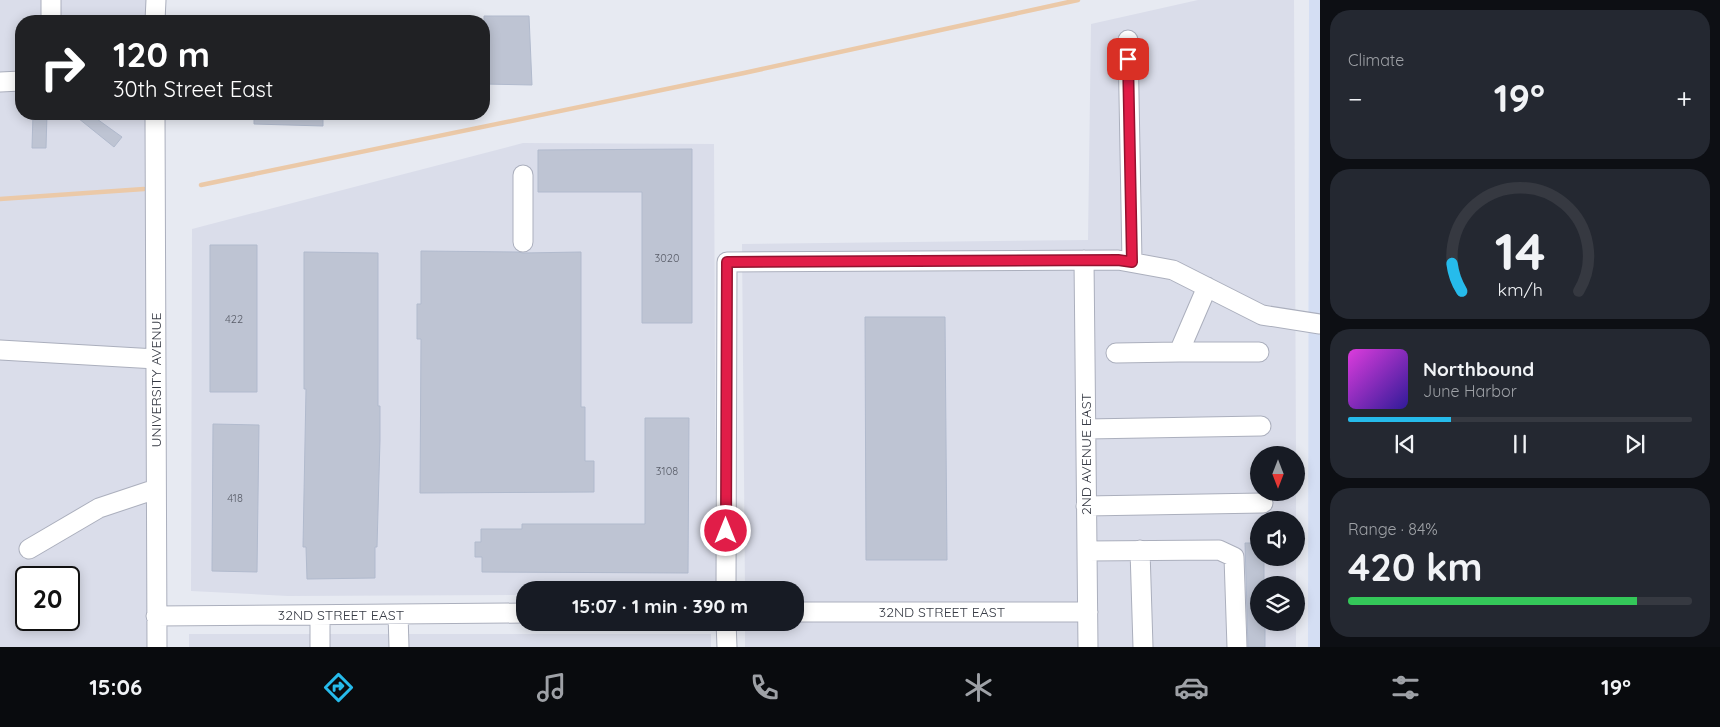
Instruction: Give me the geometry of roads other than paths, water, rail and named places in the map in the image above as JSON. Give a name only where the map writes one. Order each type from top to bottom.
[{"type":"street","points":[[51,0],[51,15]]},
{"type":"street","points":[[155,15],[156,0]]},
{"type":"street","points":[[1128,40],[1132,262]]},
{"type":"street","points":[[0,82],[15,82]]},
{"type":"street","name":"UNIVERSITY AVENUE","points":[[155,120],[156,647]]},
{"type":"street","points":[[523,175],[523,242]]},
{"type":"street","name":"2ND AVENUE EAST","points":[[1084,260],[1088,647]]},
{"type":"street","points":[[726,581],[727,262],[1118,260],[1173,270],[1262,316],[1320,324]]},
{"type":"street","points":[[1179,352],[1207,287]]},
{"type":"street","points":[[0,350],[156,359]]},
{"type":"street","points":[[1116,354],[1259,352]]},
{"type":"street","points":[[1086,429],[1261,426]]},
{"type":"street","points":[[29,549],[99,508],[156,489]]},
{"type":"street","points":[[1086,506],[1263,503]]},
{"type":"street","points":[[1140,550],[1142,647]]},
{"type":"street","points":[[1087,551],[1219,550],[1234,557],[1237,647]]},
{"type":"street","name":"32ND STREET EAST","points":[[804,612],[1088,612]]},
{"type":"street","name":"32ND STREET EAST","points":[[156,616],[516,613]]},
{"type":"street","points":[[398,614],[399,647]]},
{"type":"street","points":[[320,615],[320,647]]},
{"type":"street","points":[[726,631],[727,647]]},
{"type":"waterway","points":[[201,185],[744,73],[1078,0]]},
{"type":"waterway","points":[[0,199],[144,189]]}]
